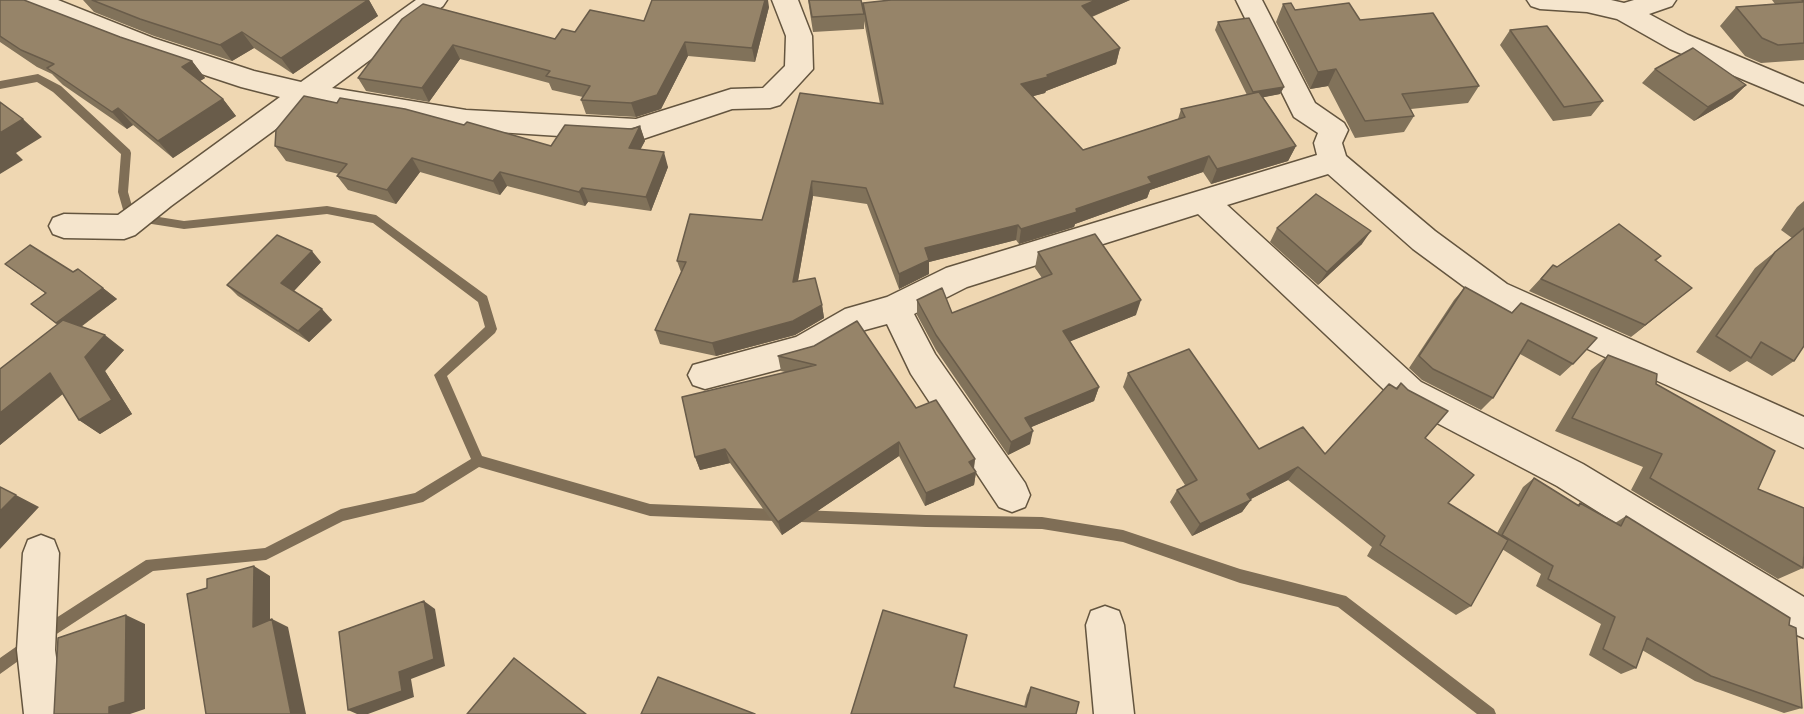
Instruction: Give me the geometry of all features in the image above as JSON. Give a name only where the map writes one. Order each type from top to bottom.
[{"type":"street","points":[[34,0],[144,45],[251,80],[304,93],[466,120],[637,130],[731,99],[770,98],[799,69],[799,36],[785,0]]},
{"type":"street","points":[[64,225],[124,227],[160,198],[434,0]]},
{"type":"street","points":[[1249,0],[1304,110],[1334,129],[1328,143],[1333,161],[1424,240],[1496,292],[1804,433]]},
{"type":"street","points":[[1540,0],[1587,3],[1625,12],[1679,42],[1804,95]]},
{"type":"street","points":[[1625,12],[1663,0]]},
{"type":"street","points":[[705,375],[804,349],[856,319],[895,308],[957,277],[1333,161]]},
{"type":"street","points":[[1204,202],[1409,392],[1570,475],[1804,619]]},
{"type":"street","points":[[895,308],[923,364],[1012,495]]},
{"type":"street","points":[[40,553],[36,650],[44,714]]},
{"type":"street","points":[[1105,625],[1114,714]]},
{"type":"building","points":[[0,0],[24,0],[120,37],[192,61],[182,67],[223,99],[158,141],[118,108],[112,112],[47,68],[54,64],[21,50],[0,36]]},
{"type":"building","points":[[92,0],[368,0],[281,58],[242,32],[220,45],[140,19]]},
{"type":"building","points":[[652,0],[765,0],[752,48],[685,42],[657,95],[631,103],[581,100],[590,86],[546,76],[550,71],[453,45],[422,88],[358,78],[402,19],[423,4],[555,39],[562,29],[575,32],[590,10],[644,21]]},
{"type":"building","points":[[809,0],[861,0],[864,14],[812,17]]},
{"type":"building","points":[[891,0],[1096,0],[1082,6],[1120,48],[1047,75],[1048,77],[1021,84],[1083,150],[1185,117],[1181,109],[1259,92],[1296,146],[1217,169],[1209,156],[1148,177],[1152,183],[1076,209],[1077,212],[1021,229],[1018,225],[925,248],[929,260],[899,274],[866,188],[812,181],[793,282],[815,278],[822,305],[793,321],[712,343],[655,330],[686,262],[677,261],[690,214],[762,220],[800,93],[883,104],[863,3]]},
{"type":"building","points":[[1804,0],[1804,43],[1778,45],[1762,38],[1736,7],[1803,2]]},
{"type":"building","points":[[1291,3],[1295,10],[1349,3],[1360,20],[1433,13],[1479,86],[1402,94],[1414,116],[1365,121],[1336,69],[1318,72],[1283,4]]},
{"type":"building","points":[[1249,18],[1284,87],[1253,92],[1218,22]]},
{"type":"building","points":[[1547,26],[1603,101],[1564,107],[1510,30]]},
{"type":"building","points":[[1693,48],[1746,85],[1708,107],[1655,69]]},
{"type":"building","points":[[304,96],[337,103],[340,98],[405,109],[464,125],[467,122],[551,146],[565,125],[632,129],[640,126],[629,148],[664,152],[646,197],[582,188],[579,192],[500,172],[493,181],[412,158],[387,190],[337,176],[347,164],[275,146],[276,130]]},
{"type":"building","points":[[0,102],[23,119],[0,133]]},
{"type":"building","points":[[1316,194],[1371,231],[1327,272],[1277,228]]},
{"type":"building","points":[[1619,224],[1661,256],[1655,260],[1692,288],[1645,325],[1541,279],[1553,265],[1557,267]]},
{"type":"building","points":[[1804,228],[1804,346],[1794,361],[1761,342],[1751,358],[1716,336],[1775,252]]},
{"type":"building","points":[[1095,234],[1141,300],[1063,331],[1099,387],[1025,418],[1033,431],[1011,442],[936,335],[917,300],[942,288],[952,313],[1052,274],[1038,252]]},
{"type":"building","points":[[277,235],[312,251],[281,283],[322,309],[298,331],[227,285]]},
{"type":"building","points":[[30,245],[73,272],[78,269],[103,288],[56,323],[31,304],[46,293],[5,264]]},
{"type":"building","points":[[1465,287],[1512,313],[1521,303],[1597,338],[1573,364],[1528,340],[1493,398],[1433,369],[1419,356]]},
{"type":"building","points":[[63,320],[105,335],[85,357],[112,400],[79,420],[50,373],[0,413],[0,369]]},
{"type":"building","points":[[857,321],[916,408],[936,400],[975,459],[969,462],[976,472],[926,493],[899,442],[778,522],[725,449],[695,457],[682,397],[816,365],[778,356],[814,346]]},
{"type":"building","points":[[1189,349],[1259,449],[1303,427],[1325,454],[1389,384],[1397,389],[1401,383],[1408,390],[1448,411],[1425,438],[1474,475],[1448,503],[1508,540],[1471,606],[1380,545],[1385,536],[1298,467],[1247,494],[1251,500],[1200,524],[1177,490],[1197,480],[1128,373]]},
{"type":"building","points":[[1608,355],[1657,374],[1656,384],[1775,451],[1758,489],[1804,508],[1803,568],[1650,478],[1662,454],[1572,418]]},
{"type":"building","points":[[1534,478],[1579,506],[1580,503],[1621,526],[1626,516],[1790,618],[1789,625],[1796,628],[1802,708],[1711,676],[1647,638],[1636,668],[1603,649],[1615,617],[1548,579],[1553,566],[1502,535]]},
{"type":"building","points":[[0,487],[16,495],[0,511]]},
{"type":"building","points":[[254,566],[253,627],[272,619],[291,714],[206,714],[187,594],[207,588],[207,579]]},
{"type":"building","points":[[424,601],[434,659],[399,672],[402,691],[348,710],[339,632]]},
{"type":"building","points":[[883,610],[967,635],[954,687],[1026,707],[1031,687],[1079,702],[1076,714],[851,714]]},
{"type":"building","points":[[126,615],[125,702],[109,707],[109,714],[54,714],[58,638]]},
{"type":"building","points":[[514,658],[586,714],[467,714]]},
{"type":"building","points":[[658,677],[755,714],[641,714]]},
{"type":"waterway","points":[[0,85],[38,78],[57,89],[126,153],[123,192],[130,217],[184,225],[327,210],[376,219],[483,299],[491,329],[440,375],[478,461]]},
{"type":"waterway","points":[[44,634],[151,565],[266,554],[341,515],[418,498],[478,461]]},
{"type":"waterway","points":[[478,461],[650,510],[926,521],[1042,523],[1123,536],[1240,576],[1341,601],[1489,714]]},
{"type":"waterway","points":[[0,667],[30,644]]}]
